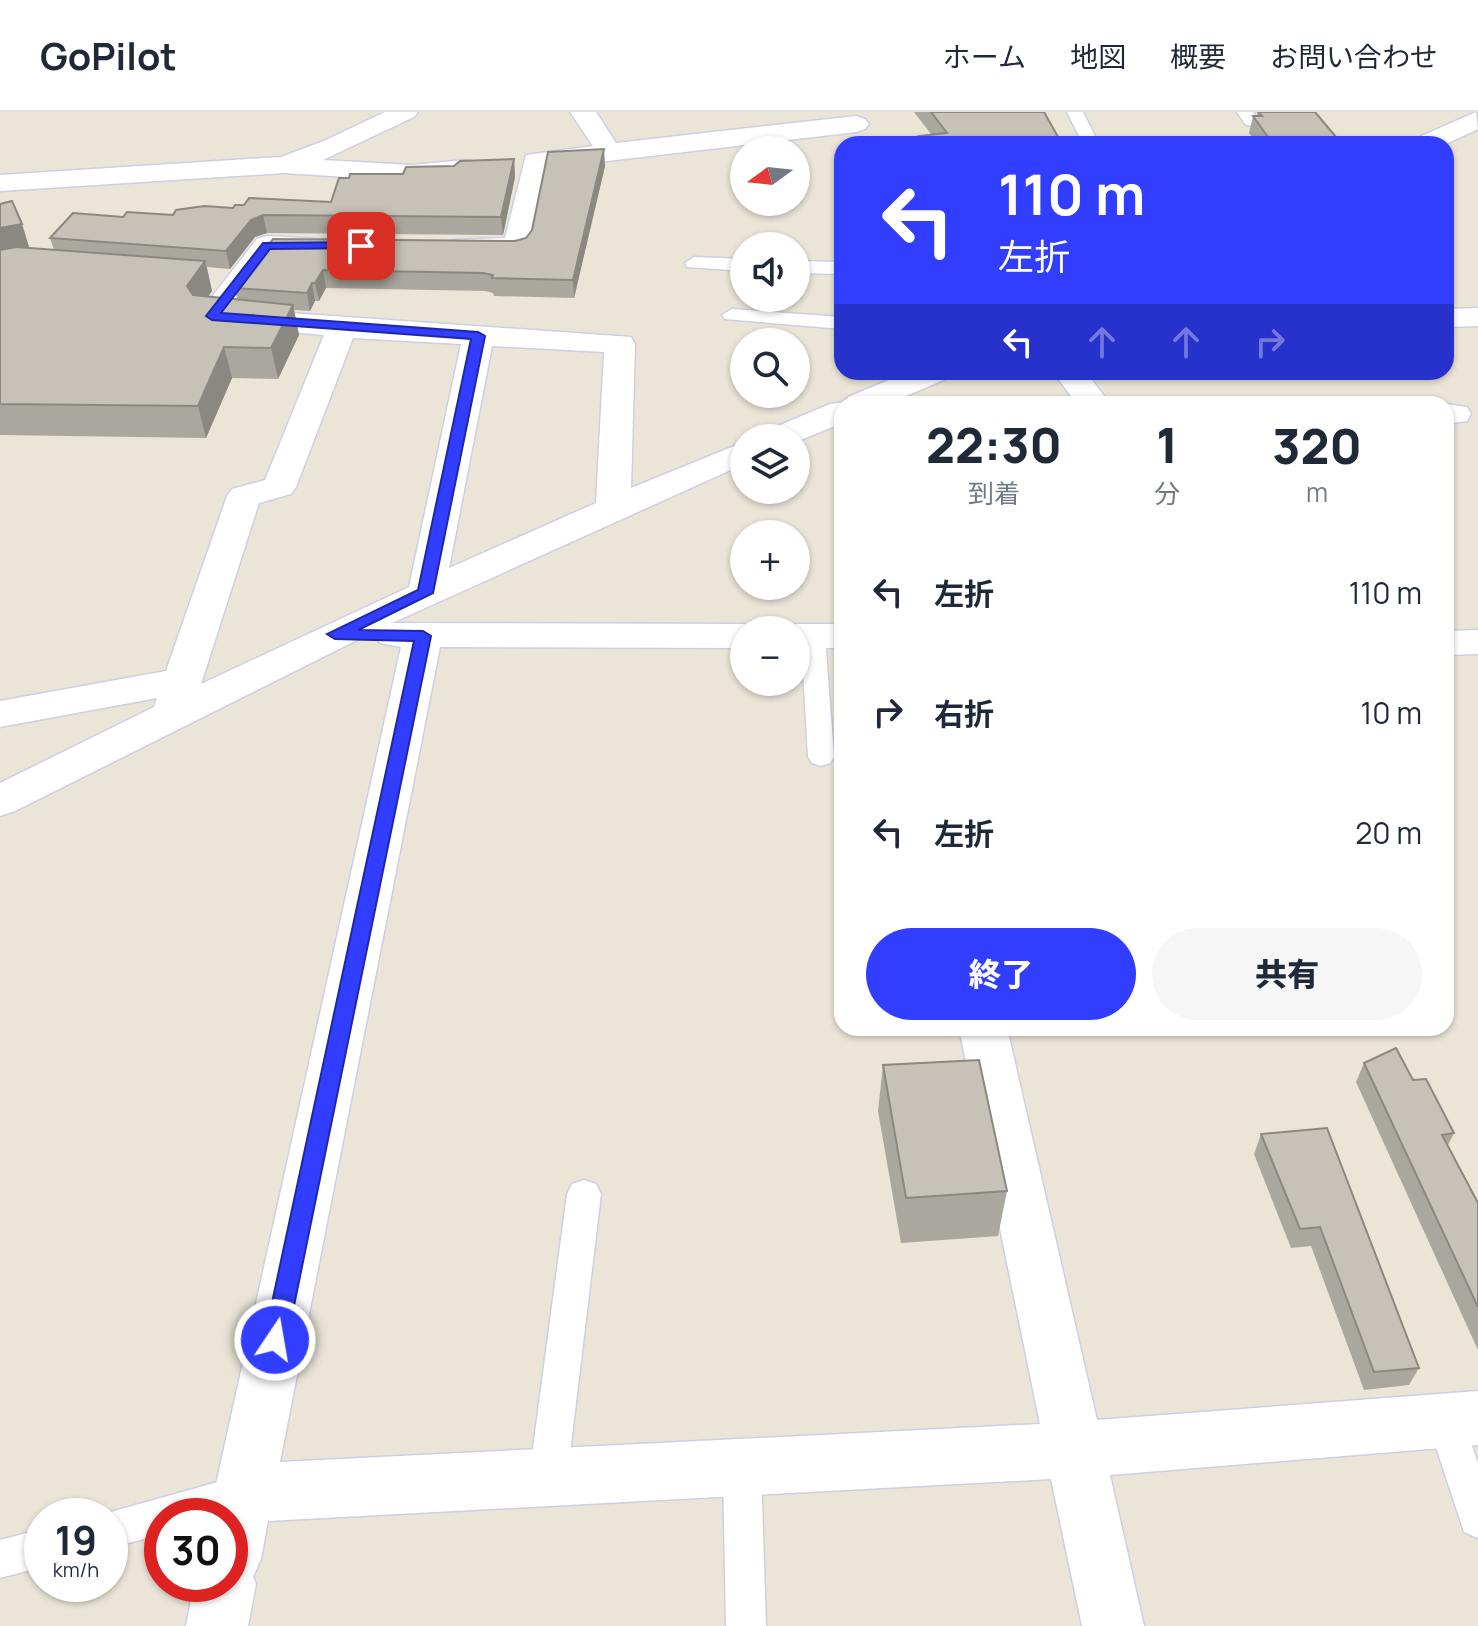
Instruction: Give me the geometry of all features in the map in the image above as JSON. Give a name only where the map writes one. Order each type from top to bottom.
[{"type":"street","points":[[284,165],[335,146],[405,112]]},
{"type":"street","points":[[583,112],[609,151]]},
{"type":"street","points":[[1443,136],[1478,119]]},
{"type":"street","points":[[0,183],[284,165],[411,173],[858,127]]},
{"type":"street","points":[[439,246],[517,247],[512,163]]},
{"type":"street","points":[[361,246],[267,245],[212,316],[342,328],[620,344],[613,508]]},
{"type":"street","points":[[206,278],[237,281]]},
{"type":"street","points":[[1454,318],[1478,317]]},
{"type":"street","points":[[178,697],[244,496],[279,487],[342,328]]},
{"type":"street","points":[[242,1498],[424,614],[478,336]]},
{"type":"street","points":[[878,396],[916,380]]},
{"type":"street","points":[[1075,380],[1088,396]]},
{"type":"street","points":[[810,424],[834,414]]},
{"type":"street","points":[[424,614],[613,508],[730,458]]},
{"type":"street","points":[[0,801],[178,697],[335,634],[424,614],[730,635]]},
{"type":"street","points":[[1454,643],[1478,642]]},
{"type":"street","points":[[0,714],[178,697]]},
{"type":"street","points":[[985,1036],[1113,1626]]},
{"type":"street","points":[[243,1493],[1075,1450],[1461,1419]]},
{"type":"street","points":[[217,1626],[222,1602]]},
{"type":"lane","points":[[1075,112],[1087,136]]},
{"type":"lane","points":[[694,263],[730,264]]},
{"type":"lane","points":[[810,267],[834,268]]},
{"type":"lane","points":[[732,315],[834,322]]},
{"type":"lane","points":[[817,636],[821,757]]},
{"type":"lane","points":[[548,1478],[584,1194]]},
{"type":"lane","points":[[1461,1419],[1478,1519]]},
{"type":"lane","points":[[742,1468],[746,1626]]},
{"type":"lane","points":[[128,1524],[243,1493]]},
{"type":"lane","points":[[0,1559],[24,1553]]},
{"type":"building","points":[[931,112],[1044,112],[1058,136],[919,136],[947,133]]},
{"type":"building","points":[[1258,112],[1315,112],[1335,136],[1267,136],[1253,116],[1262,116]]},
{"type":"building","points":[[604,149],[573,280],[492,278],[493,275],[483,273],[323,270],[307,293],[235,288],[273,239],[515,241],[526,238],[532,230],[548,152]]},
{"type":"building","points":[[514,159],[501,217],[263,215],[251,220],[226,251],[50,238],[73,213],[123,217],[127,212],[173,215],[176,210],[204,206],[233,208],[244,205],[249,198],[331,202],[339,178],[349,178],[350,174],[403,174],[406,167],[454,166],[460,161]]},
{"type":"building","points":[[12,201],[22,224],[0,228],[0,204]]},
{"type":"building","points":[[16,247],[205,261],[187,286],[193,295],[293,305],[271,348],[224,347],[198,406],[0,404],[0,250]]},
{"type":"building","points":[[1396,1048],[1413,1080],[1426,1079],[1454,1133],[1442,1135],[1478,1203],[1478,1307],[1364,1063]]},
{"type":"building","points":[[979,1060],[1007,1191],[906,1198],[883,1065]]},
{"type":"building","points":[[1327,1128],[1419,1368],[1374,1372],[1320,1227],[1300,1229],[1261,1134]]},
{"type":"route","points":[[275,1340],[423,636],[335,634],[426,593],[478,336],[212,316],[267,245],[361,246]]}]
